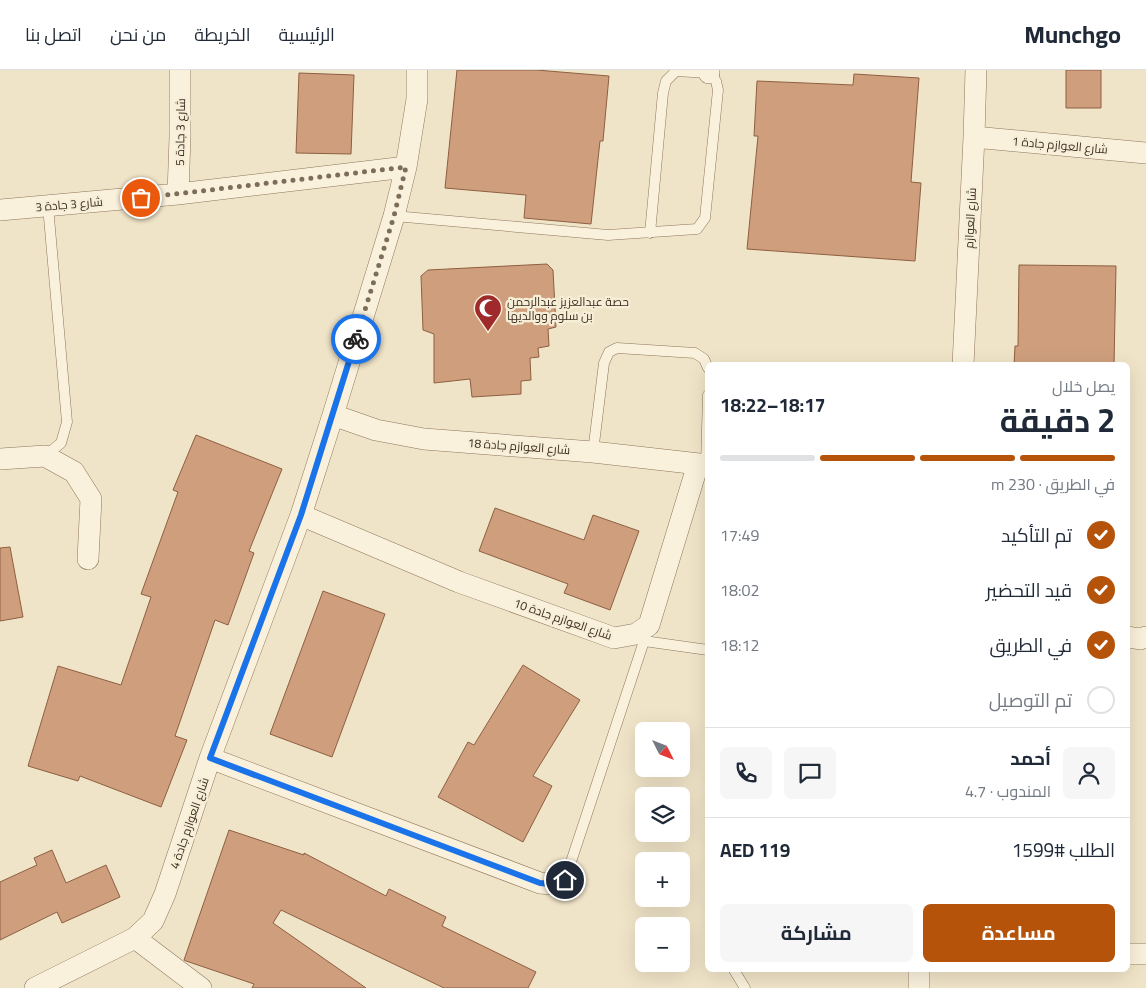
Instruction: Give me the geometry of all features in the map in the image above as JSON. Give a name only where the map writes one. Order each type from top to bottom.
[{"type":"street","name":"شارع 3 جادة 5","points":[[178,194],[180,70]]},
{"type":"street","name":"شارع العوازم جادة 4","points":[[35,988],[135,938],[153,921],[165,894],[210,758],[301,515],[394,216],[406,167],[416,99],[417,70]]},
{"type":"street","name":"شارع العوازم","points":[[963,362],[976,70]]},
{"type":"street","name":"شارع العوازم جادة 1","points":[[974,137],[1146,153]]},
{"type":"street","name":"شارع 3 جادة 3","points":[[0,210],[178,194],[406,167]]},
{"type":"street","name":"شارع العوازم جادة 18","points":[[333,415],[376,430],[424,439],[593,452],[704,465]]},
{"type":"street","points":[[0,459],[46,456],[74,472],[91,498],[88,559]]},
{"type":"street","points":[[647,633],[704,465]]},
{"type":"street","name":"شارع العوازم جادة 10","points":[[301,515],[459,582],[614,638],[647,633]]},
{"type":"street","points":[[1130,638],[1146,637]]},
{"type":"street","points":[[210,758],[540,883],[552,884],[565,880]]},
{"type":"street","points":[[135,938],[202,988]]},
{"type":"street","points":[[1130,954],[1146,954]]},
{"type":"street","points":[[919,972],[919,988]]},
{"type":"lane","points":[[394,216],[608,235],[650,233],[697,229],[706,218],[718,90],[716,81],[709,71],[676,70],[666,81],[662,93],[650,233]]},
{"type":"lane","points":[[46,456],[61,442],[67,422],[48,206]]},
{"type":"lane","points":[[593,452],[604,363],[609,352],[617,348],[695,353],[705,362]]},
{"type":"lane","points":[[704,465],[705,448]]},
{"type":"lane","points":[[565,880],[647,633],[705,649]]},
{"type":"lane","points":[[735,972],[745,988]]},
{"type":"building","points":[[457,70],[536,70],[609,76],[603,141],[600,141],[591,224],[524,218],[526,195],[445,188]]},
{"type":"building","points":[[1066,70],[1101,70],[1101,108],[1066,108]]},
{"type":"building","points":[[299,73],[354,75],[351,154],[296,153]]},
{"type":"building","points":[[854,74],[919,78],[911,182],[921,183],[915,261],[747,249],[758,136],[754,136],[757,81],[853,85]]},
{"type":"building","name":"حصة عبدالعزيز عبدالرحمن بن سلوم ووالديها","points":[[547,264],[553,270],[556,327],[548,329],[549,346],[538,348],[539,357],[530,358],[531,380],[521,381],[521,394],[472,397],[470,379],[434,383],[434,334],[423,330],[421,276],[428,270]]},
{"type":"building","points":[[1019,265],[1116,266],[1114,362],[1014,362],[1015,346],[1018,346]]},
{"type":"building","points":[[196,435],[282,469],[249,551],[254,553],[228,625],[215,620],[175,736],[187,740],[161,807],[80,776],[78,781],[28,766],[58,666],[121,685],[151,597],[141,594],[178,492],[173,490]]},
{"type":"building","points":[[495,508],[584,540],[593,515],[639,531],[610,610],[564,593],[568,584],[479,551]]},
{"type":"building","points":[[10,547],[23,617],[0,621],[0,548]]},
{"type":"building","points":[[323,591],[385,614],[332,757],[270,734]]},
{"type":"building","points":[[523,665],[580,700],[533,776],[552,786],[523,842],[438,797],[468,742],[474,745]]},
{"type":"building","points":[[229,830],[304,855],[304,853],[386,896],[389,889],[446,917],[442,926],[536,972],[528,988],[444,988],[281,910],[273,923],[366,988],[252,988],[254,984],[186,961],[184,960]]},
{"type":"building","points":[[52,850],[66,883],[106,865],[120,897],[62,923],[57,912],[0,940],[0,882],[37,865],[34,858]]},
{"type":"way so far","points":[[141,198],[406,167],[394,216],[356,339]]},
{"type":"place","name":"حصة عبدالعزيز عبدالرحمن بن سلوم ووالديها","points":[[488,332]]},
{"type":"route","points":[[356,339],[301,515],[210,758],[540,883],[552,884],[565,880]]}]
